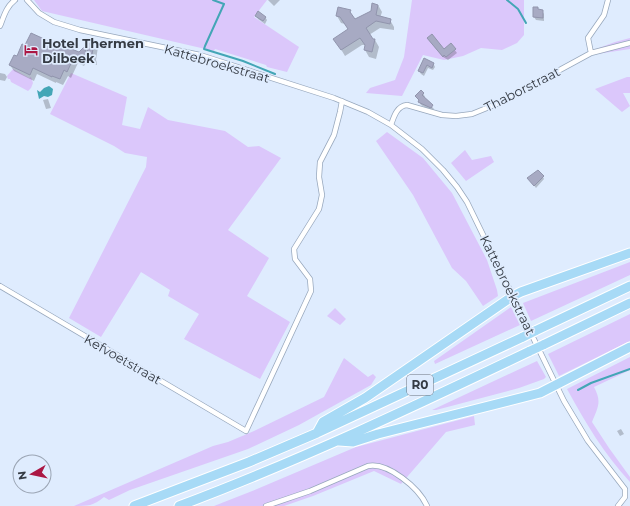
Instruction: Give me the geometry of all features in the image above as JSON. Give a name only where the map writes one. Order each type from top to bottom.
[{"type":"highway","points":[[317,433],[323,422],[365,398],[513,296],[630,253]]},
{"type":"highway","name":"R0","points":[[134,506],[250,462],[317,433],[630,286]]},
{"type":"highway","name":"R0","points":[[179,506],[244,481],[339,441],[543,346],[630,303]]},
{"type":"highway","points":[[339,441],[353,442],[378,434],[540,393],[630,347]]},
{"type":"street","points":[[0,26],[6,10],[15,0]]},
{"type":"street","name":"Kattebroekstraat","points":[[27,0],[39,13],[54,22],[80,30],[200,55],[342,101],[368,112],[391,125],[422,149],[443,170],[457,187],[474,214],[556,385],[588,441],[625,489],[625,497]]},
{"type":"street","points":[[591,53],[588,38],[604,15],[608,0]]},
{"type":"street","name":"Thaborstraat","points":[[391,125],[397,111],[402,106],[407,105],[442,115],[453,116],[472,114],[499,103],[591,53],[630,43]]},
{"type":"street","name":"Kefvoetstraat","points":[[0,286],[246,431],[312,291],[312,282],[295,259],[294,249],[319,209],[322,195],[319,177],[320,162],[334,135],[342,101]]},
{"type":"street","points":[[266,506],[375,464],[405,479],[415,488],[427,506]]},
{"type":"street","points":[[618,506],[630,489]]},
{"type":"shaded area","points":[[34,0],[267,0],[254,17],[299,47],[287,72],[267,67],[266,65],[215,49],[214,51],[42,11]]},
{"type":"shaded area","points":[[412,0],[524,0],[524,35],[517,43],[502,50],[481,48],[463,56],[444,60],[423,55],[402,96],[366,93],[370,88],[395,80],[404,57]]},
{"type":"shaded area","points":[[630,38],[630,49],[597,54],[596,49]]},
{"type":"shaded area","points":[[13,69],[29,78],[31,77],[33,83],[28,91],[8,79],[7,76]]},
{"type":"shaded area","points":[[71,73],[127,97],[122,125],[140,129],[148,107],[168,120],[225,131],[248,147],[259,146],[281,158],[228,230],[269,258],[247,296],[290,322],[260,379],[184,339],[199,314],[168,296],[170,290],[141,272],[101,337],[69,318],[146,167],[147,157],[125,153],[50,114]]},
{"type":"shaded area","points":[[630,77],[630,93],[623,93],[630,106],[622,112],[595,89]]},
{"type":"shaded area","points":[[387,132],[423,158],[452,193],[487,260],[497,290],[498,296],[483,306],[466,281],[452,268],[413,195],[376,141]]},
{"type":"shaded area","points":[[465,150],[472,160],[491,156],[494,162],[466,181],[451,163]]},
{"type":"shaded area","points":[[630,262],[630,275],[531,321],[523,303]]},
{"type":"shaded area","points":[[511,307],[520,325],[435,364],[434,361]]},
{"type":"shaded area","points":[[335,308],[346,319],[340,325],[327,316]]},
{"type":"shaded area","points":[[630,314],[630,341],[559,376],[548,354]]},
{"type":"shaded area","points":[[630,357],[630,370],[594,387],[598,397],[598,404],[592,422],[630,477],[630,482],[596,437],[567,389]]},
{"type":"shaded area","points":[[344,358],[368,377],[373,374],[376,377],[371,385],[299,425],[248,449],[130,490],[109,500],[104,497],[90,505],[74,506],[213,446],[228,442],[254,431],[324,397]]},
{"type":"shaded area","points":[[537,361],[546,377],[544,379],[519,388],[432,410]]},
{"type":"shaded area","points":[[474,416],[475,425],[446,432],[401,484],[374,471],[284,506],[214,506],[356,447]]},
{"type":"water","points":[[49,86],[53,89],[52,95],[48,97],[44,96],[39,99],[37,90],[40,92]]},
{"type":"building","points":[[372,3],[378,5],[376,15],[391,19],[390,24],[376,21],[366,28],[373,39],[375,39],[372,52],[364,50],[365,45],[360,38],[341,50],[333,39],[348,29],[340,17],[336,16],[338,7],[351,10],[350,12],[355,19],[371,11]]},
{"type":"building","points":[[533,7],[538,7],[538,9],[543,10],[543,18],[533,17]]},
{"type":"building","points":[[258,11],[266,17],[263,21],[255,16]]},
{"type":"building","points":[[31,33],[53,43],[54,42],[79,52],[88,44],[85,51],[87,52],[90,39],[95,40],[92,54],[94,55],[93,59],[83,55],[81,60],[74,57],[67,72],[64,70],[60,79],[33,68],[30,75],[9,65],[14,55],[17,56],[22,44],[25,45]]},
{"type":"building","points":[[432,34],[444,49],[451,43],[456,49],[446,57],[444,55],[443,57],[427,38]]},
{"type":"building","points":[[424,58],[434,63],[432,68],[427,65],[423,73],[418,71]]},
{"type":"building","points":[[421,90],[424,93],[422,95],[433,105],[431,108],[418,102],[419,100],[415,96]]},
{"type":"building","points":[[538,170],[544,176],[534,186],[527,178]]},
{"type":"waterway","points":[[213,0],[224,4],[204,49],[243,61],[275,74]]},
{"type":"waterway","points":[[507,0],[518,9],[526,23]]},
{"type":"waterway","points":[[578,390],[591,383],[630,369]]},
{"type":"place","name":"Hotel Thermen Dilbeek","points":[[31,50]]}]
